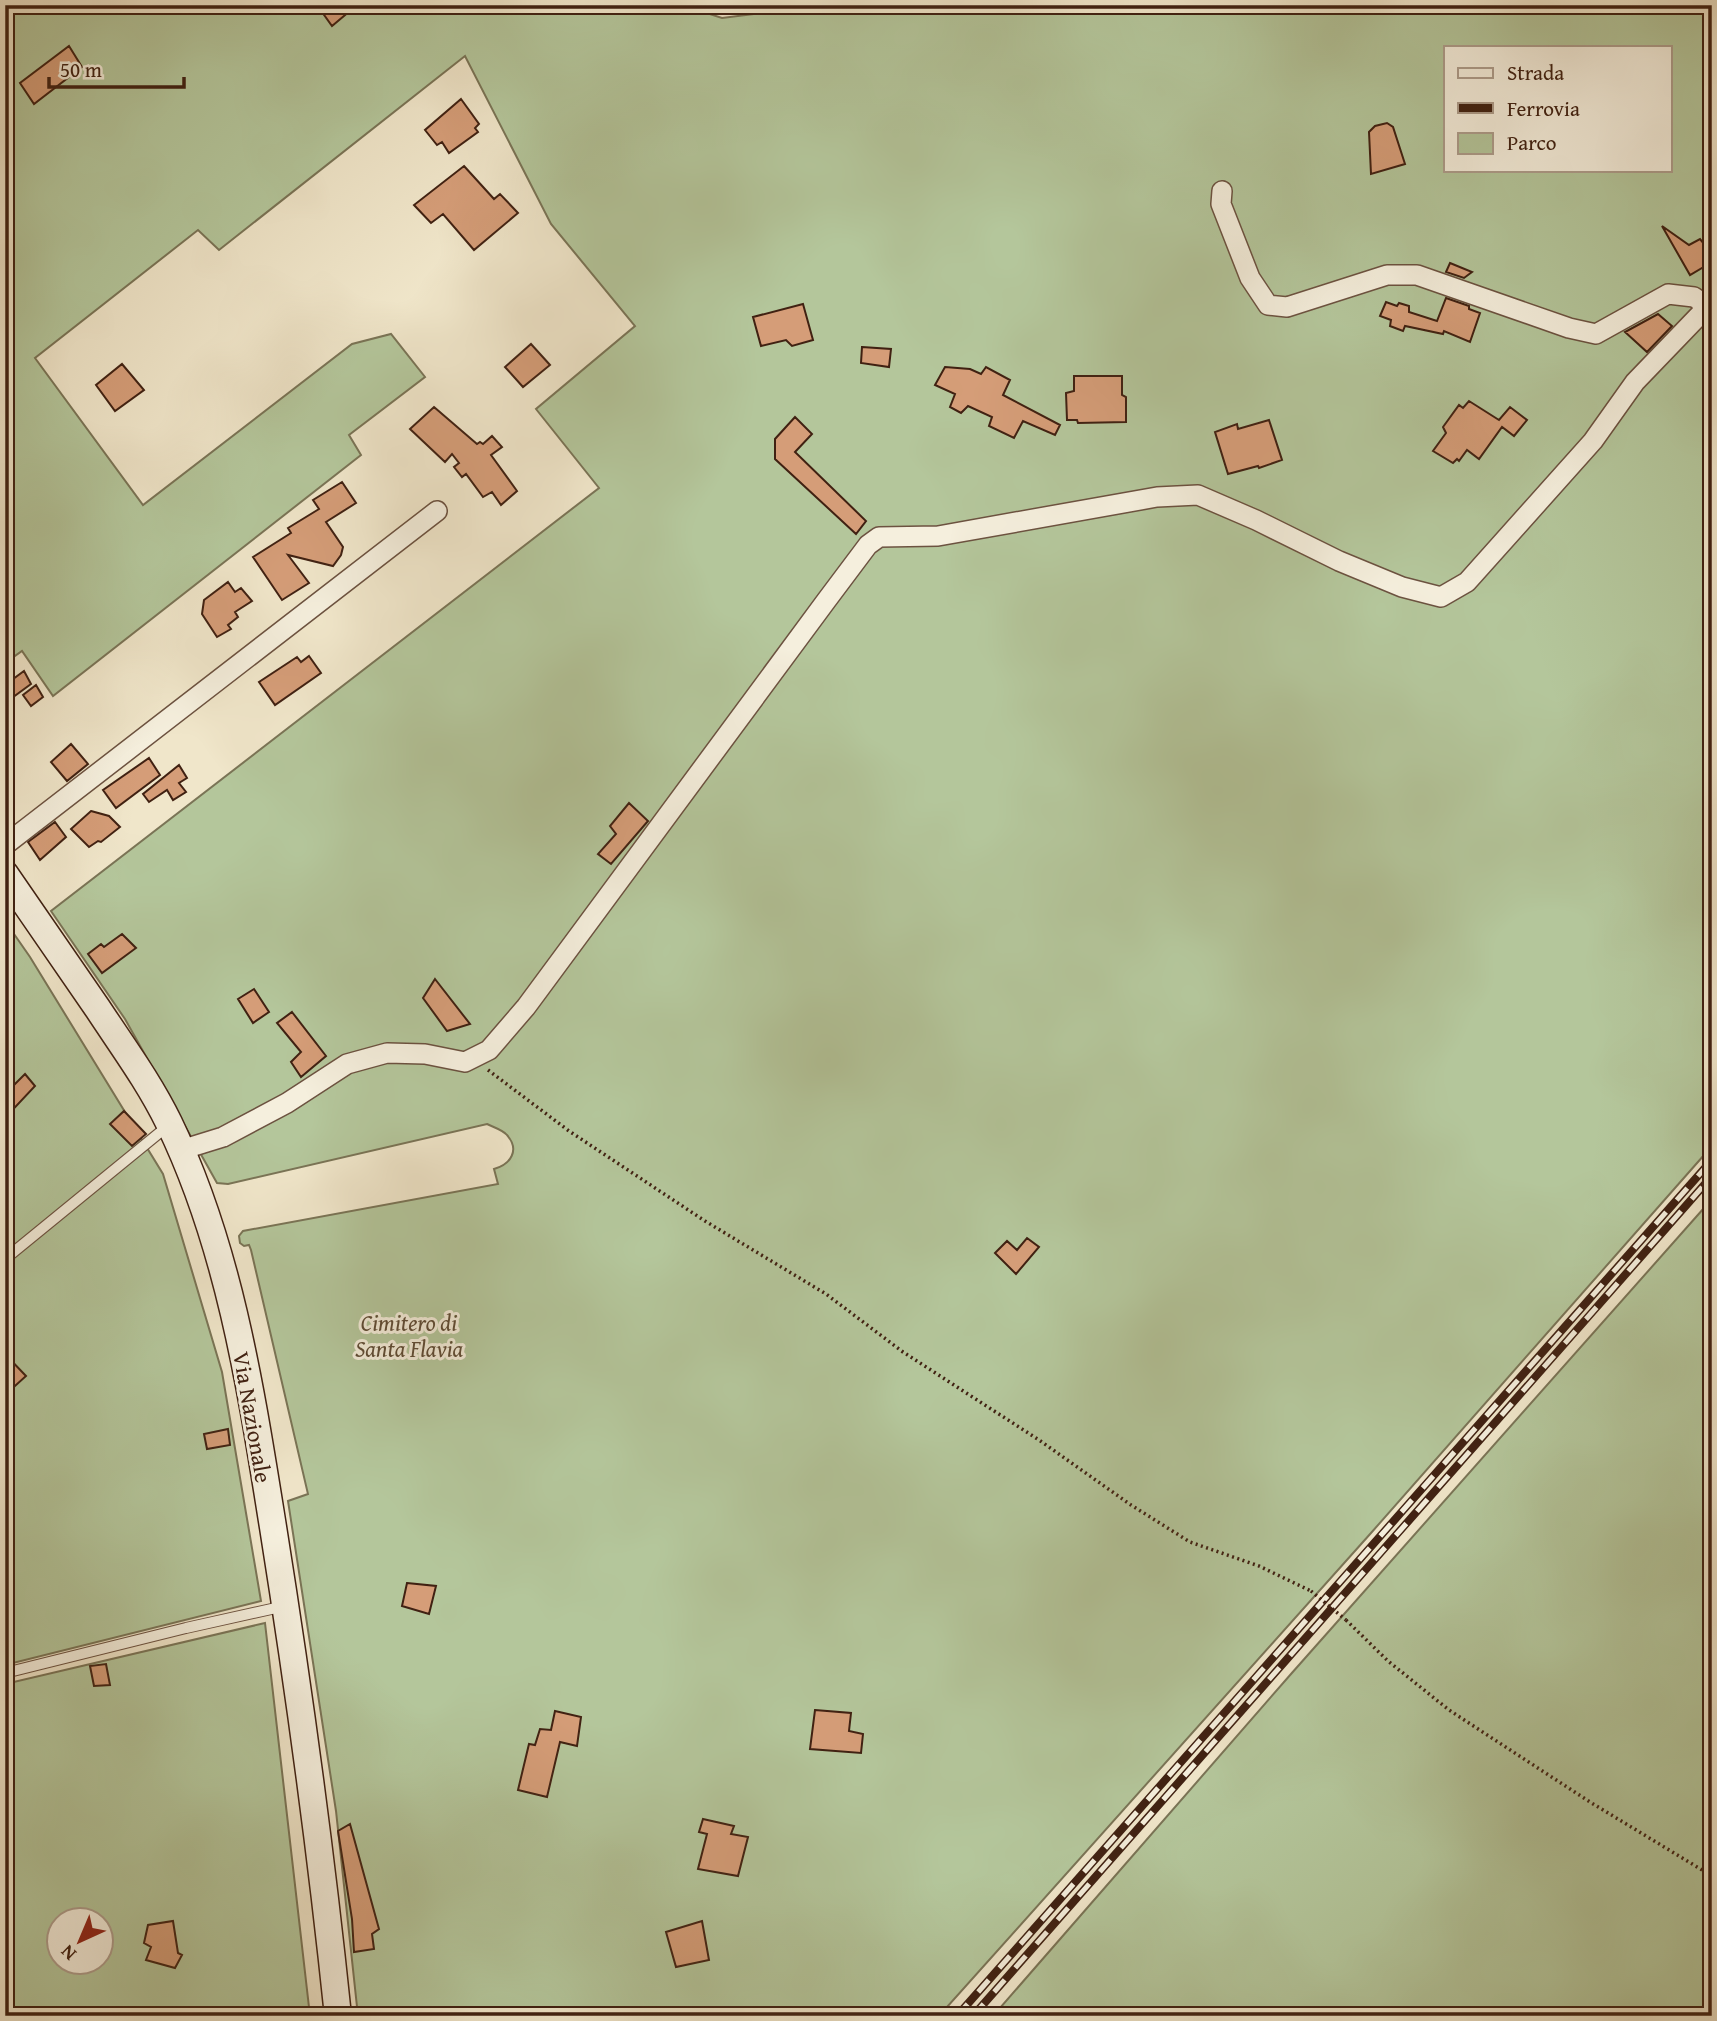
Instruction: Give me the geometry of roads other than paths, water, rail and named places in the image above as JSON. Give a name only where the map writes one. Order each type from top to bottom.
[{"type":"main road","name":"Via Nazionale","points":[[5,874],[145,1077],[170,1125],[212,1227],[254,1412],[286,1606],[323,1870],[338,2016]]},
{"type":"street","points":[[181,1150],[223,1137],[287,1103],[347,1064],[387,1053],[425,1054],[465,1062],[489,1050],[526,1007],[868,545],[879,537],[937,536],[1157,497],[1198,495],[1339,561],[1402,587],[1441,597],[1467,582],[1593,441],[1635,382],[1709,304],[1694,297],[1668,294],[1596,334],[1557,324],[1417,275],[1387,275],[1287,307],[1268,305],[1250,278],[1221,204],[1222,191]]},
{"type":"street","points":[[5,845],[437,511]]},
{"type":"lane","points":[[5,1259],[170,1125]]},
{"type":"lane","points":[[5,1673],[286,1606]]},
{"type":"railway","points":[[957,2016],[1712,1160]]},
{"type":"railway","points":[[973,2016],[1712,1176]]},
{"type":"park label","name":"Cimitero di Santa Flavia","points":[[409,1335]]}]
